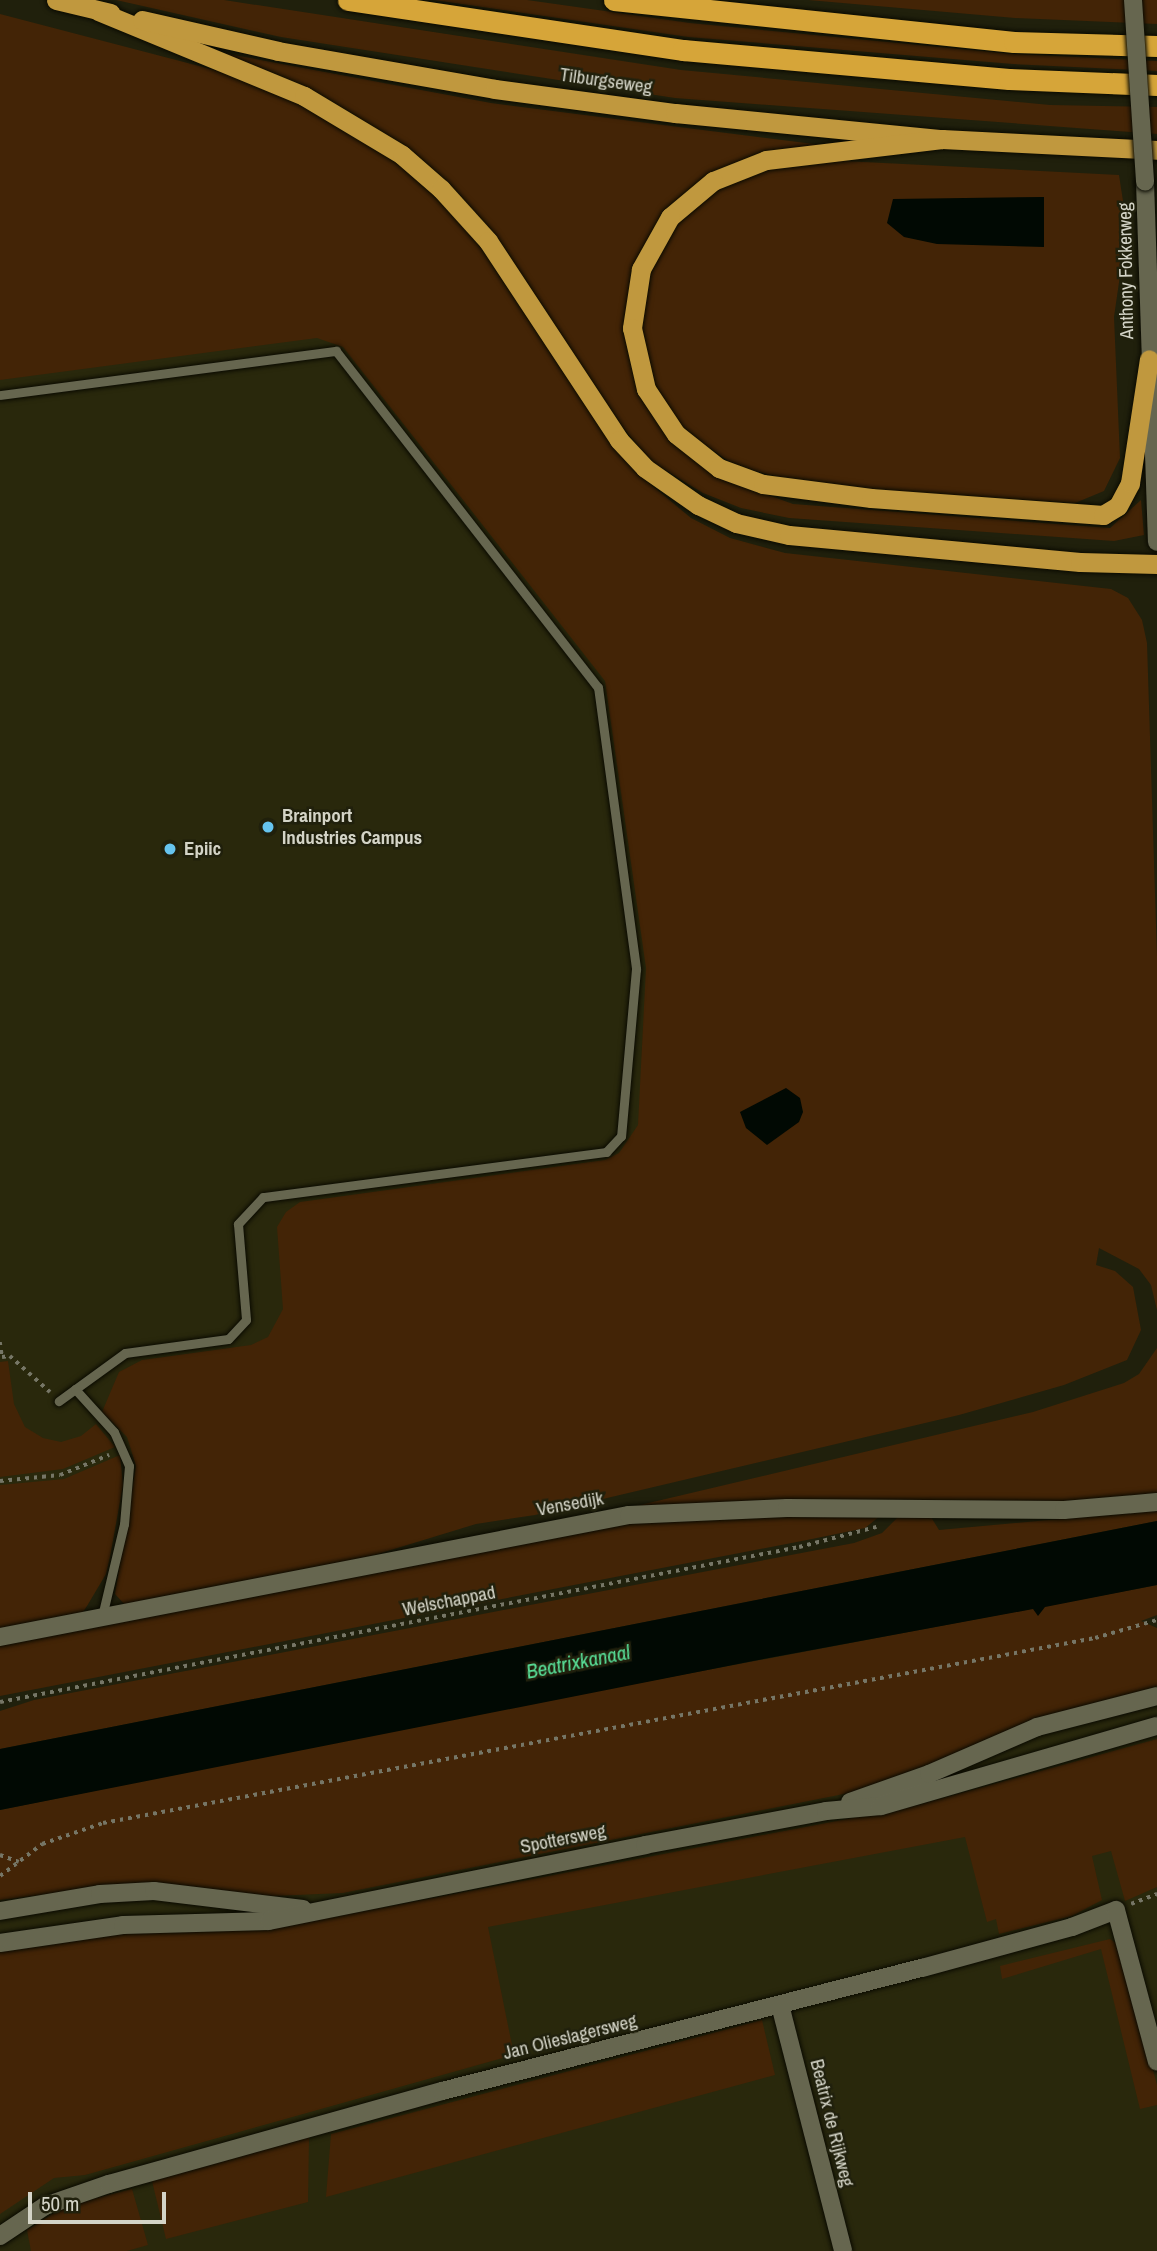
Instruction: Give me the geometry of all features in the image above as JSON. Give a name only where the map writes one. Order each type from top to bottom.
[{"type":"highway","name":"Tilburgseweg","points":[[56,0],[278,51],[495,89],[675,113],[942,139],[1157,150]]},
{"type":"highway","points":[[348,0],[683,50],[1009,79],[1157,85]]},
{"type":"highway","points":[[614,0],[1014,41],[1157,46]]},
{"type":"highway","points":[[98,10],[304,96],[364,129],[409,161],[488,241],[619,440],[645,468],[698,505],[736,523],[789,535],[1080,562],[1157,564]]},
{"type":"highway","points":[[942,139],[766,160],[713,181],[670,217],[641,269],[632,328],[646,389],[676,434],[719,468],[763,484],[871,498],[1103,515],[1118,506],[1130,483],[1149,359]]},
{"type":"street","name":"Anthony Fokkerweg","points":[[1133,0],[1145,182],[1157,542]]},
{"type":"street","name":"Vensedijk","points":[[0,1637],[629,1515],[710,1509],[1064,1510],[1157,1502]]},
{"type":"street","name":"Spottersweg","points":[[826,1811],[929,1774],[1037,1727],[1157,1696]]},
{"type":"street","name":"Spottersweg","points":[[0,1942],[123,1925],[254,1923],[826,1811],[900,1801],[1157,1726]]},
{"type":"street","name":"Spottersweg","points":[[0,1911],[100,1894],[154,1891],[310,1910]]},
{"type":"street","name":"Jan Olieslagersweg","points":[[0,2236],[46,2206],[109,2184],[442,2091],[1072,1927],[1116,1910]]},
{"type":"street","points":[[1116,1910],[1157,2062]]},
{"type":"street","name":"Beatrix de Rijkweg","points":[[780,2005],[843,2251]]},
{"type":"lane","points":[[0,395],[336,351],[598,687],[636,969],[621,1136],[606,1152],[263,1198],[238,1224],[246,1320],[228,1339],[125,1353],[59,1401]]},
{"type":"lane","points":[[75,1389],[123,1448],[129,1466],[128,1497],[102,1616]]},
{"type":"path","points":[[0,1342],[2,1357],[10,1356],[59,1401]]},
{"type":"path","points":[[0,1481],[60,1475],[123,1448]]},
{"type":"path","name":"Welschappad","points":[[0,1702],[799,1547],[867,1532],[896,1509]]},
{"type":"path","points":[[0,1876],[42,1844],[103,1823],[1095,1638],[1157,1620]]},
{"type":"path","points":[[0,1855],[19,1862]]},
{"type":"path","points":[[1116,1910],[1157,1894]]},
{"type":"shaded area","points":[[116,0],[224,0],[681,70],[1050,105],[1157,107],[1157,134],[675,98],[281,37]]},
{"type":"shaded area","points":[[434,0],[527,0],[690,23],[1014,54],[1157,61],[1157,71],[1013,64],[688,37]]},
{"type":"shaded area","points":[[808,0],[1157,0],[1157,24],[1015,18]]},
{"type":"shaded area","points":[[0,14],[222,72],[299,101],[384,151],[459,216],[637,473],[691,518],[730,538],[785,553],[1111,589],[1128,598],[1142,620],[1147,643],[1157,956],[1157,1310],[1151,1285],[1139,1269],[1099,1248],[1096,1265],[1115,1271],[1133,1287],[1141,1330],[1127,1360],[1064,1385],[959,1415],[535,1515],[476,1524],[345,1564],[126,1606],[115,1594],[136,1466],[127,1437],[102,1412],[119,1372],[142,1360],[251,1345],[268,1337],[283,1309],[277,1227],[286,1212],[300,1202],[605,1160],[619,1153],[638,1125],[646,968],[605,681],[343,347],[317,338],[0,380]]},
{"type":"shaded area","points":[[202,49],[491,103],[822,145],[666,211],[628,345],[716,476],[793,504],[1110,528],[1141,500],[1144,535],[1114,541],[789,518],[741,508],[703,493],[650,461],[594,392],[543,306],[470,207],[392,139]]},
{"type":"shaded area","points":[[824,160],[1119,175],[1127,227],[1114,317],[1120,458],[1104,491],[1075,503],[814,486],[736,466],[681,429],[647,372],[639,321],[643,286],[672,227],[709,192],[768,168]]},
{"type":"shaded area","name":"Brainport Industries Campus","points":[[335,329],[615,687],[651,970],[639,1165],[284,1393],[0,1506],[0,374]]},
{"type":"shaded area","points":[[1157,1348],[1157,1496],[1046,1502],[830,1500],[636,1506],[1033,1412],[1124,1383],[1139,1374]]},
{"type":"shaded area","points":[[8,1361],[14,1404],[25,1427],[43,1438],[61,1442],[81,1436],[96,1424],[115,1447],[63,1469],[0,1477],[0,1362]]},
{"type":"shaded area","points":[[120,1455],[123,1485],[106,1574],[81,1615],[0,1631],[0,1485],[64,1479]]},
{"type":"shaded area","points":[[1157,1510],[1157,1521],[0,1749],[0,1711],[34,1700],[854,1543],[882,1533],[898,1517],[931,1517],[939,1530]]},
{"type":"shaded area","points":[[880,1516],[865,1528],[812,1539],[0,1696],[0,1644],[621,1524],[699,1517]]},
{"type":"shaded area","points":[[1157,1585],[1157,1615],[1141,1621],[1157,1628],[1157,1686],[874,1788],[343,1893],[273,1896],[139,1883],[0,1900],[0,1810],[406,1727]]},
{"type":"shaded area","points":[[1157,1668],[1157,2251],[0,2251],[0,1884]]},
{"type":"shaded area","points":[[1157,1739],[1157,1887],[1125,1901],[1111,1851],[1092,1856],[1102,1900],[1072,1916],[999,1934],[996,1919],[987,1922],[965,1837],[488,1927],[514,2055],[85,2175],[54,2178],[0,2214],[0,1951],[87,1935],[281,1927],[910,1807]]},
{"type":"shaded area","points":[[1110,1939],[1120,1946],[1157,2085],[1157,2105],[1140,2109],[1101,1949],[1002,1979],[1000,1966]]},
{"type":"shaded area","points":[[762,2020],[775,2075],[326,2197],[331,2134]]},
{"type":"shaded area","points":[[309,2137],[308,2202],[166,2239],[152,2181]]},
{"type":"shaded area","points":[[132,2189],[148,2245],[127,2251],[31,2251],[27,2230],[65,2206]]},
{"type":"water","points":[[1044,197],[1044,247],[937,244],[904,237],[887,223],[893,199]]},
{"type":"water","points":[[786,1088],[800,1098],[803,1112],[799,1122],[767,1145],[746,1128],[740,1112]]},
{"type":"water","name":"Beatrixkanaal","points":[[1157,1521],[1157,1585],[1045,1607],[1038,1616],[1033,1609],[753,1661],[0,1810],[0,1749]]},
{"type":"place","name":"Brainport Industries Campus","points":[[268,827]]},
{"type":"place","name":"Epiic","points":[[170,849]]}]
